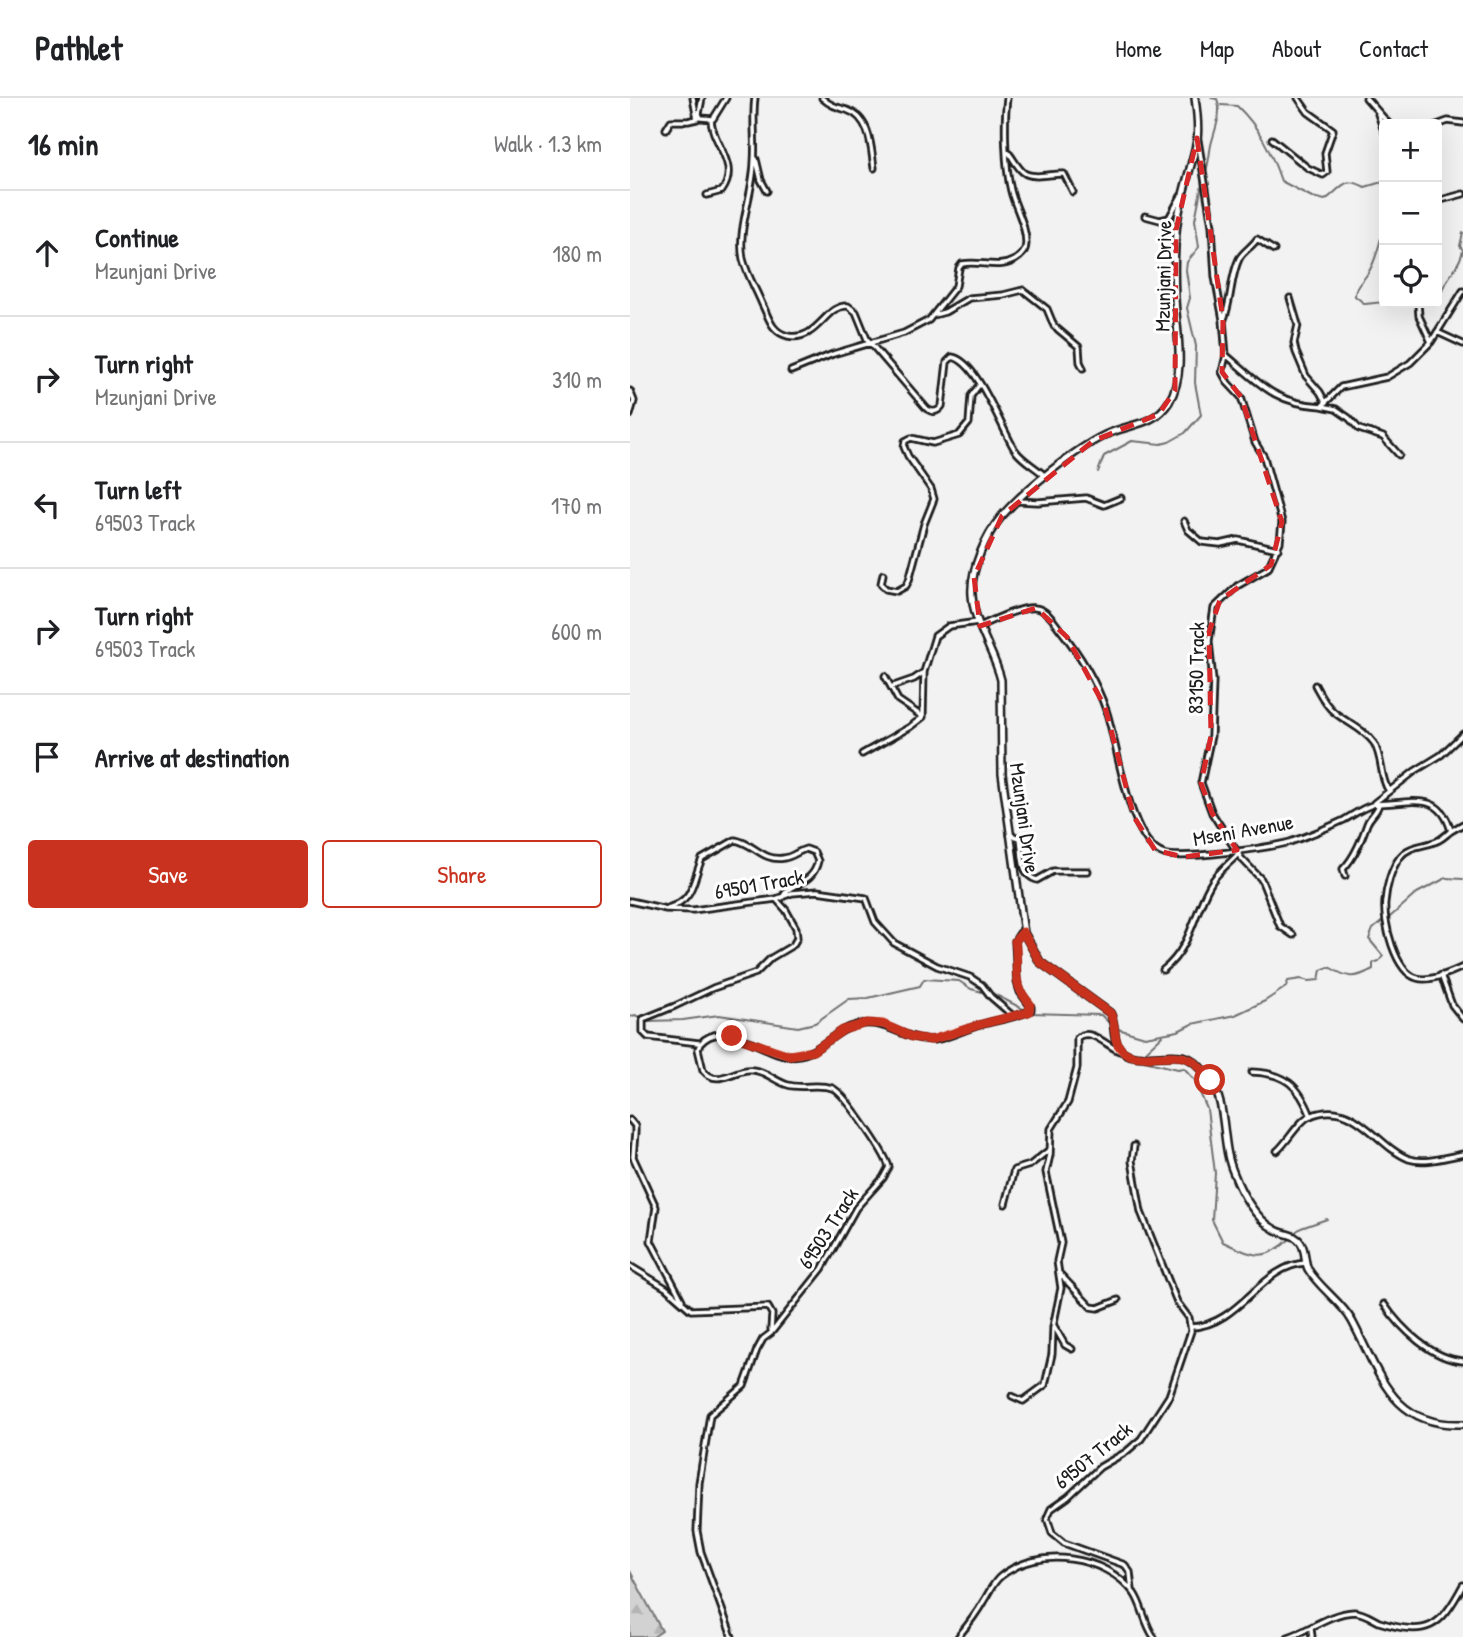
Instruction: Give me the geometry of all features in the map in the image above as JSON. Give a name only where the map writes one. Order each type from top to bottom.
[{"type":"main road","name":"Mzunjani Drive","points":[[1124,1052],[1117,1043],[1115,1024],[1110,1013],[1040,962],[1024,933],[1000,757],[1001,680],[979,624],[972,594],[976,567],[993,528],[1017,501],[1046,476],[1107,433],[1153,419],[1168,403],[1175,390],[1179,347],[1176,230],[1197,138],[1195,98]]},
{"type":"main road","points":[[1124,1052],[1142,1056],[1182,1056],[1194,1061],[1210,1080],[1220,1101],[1224,1146],[1234,1176],[1251,1205],[1268,1226],[1300,1242],[1311,1273],[1347,1312],[1381,1379],[1396,1401],[1423,1419],[1463,1424]]},
{"type":"street","points":[[693,98],[699,118]]},
{"type":"street","points":[[699,118],[702,98]]},
{"type":"street","points":[[666,129],[671,121],[711,119],[718,114],[726,98]]},
{"type":"street","points":[[755,98],[752,118],[755,153],[761,180],[767,191]]},
{"type":"street","points":[[822,98],[831,106],[853,113],[865,127],[871,139],[874,168]]},
{"type":"street","points":[[791,371],[833,354],[859,348],[919,326],[934,315],[956,286],[958,268],[962,264],[1000,265],[1016,260],[1025,250],[1025,231],[1009,183],[1005,117],[1007,98]]},
{"type":"street","points":[[1272,139],[1318,174],[1327,172],[1325,153],[1333,130],[1308,113],[1298,98]]},
{"type":"street","points":[[1366,98],[1384,119]]},
{"type":"street","points":[[1377,112],[1380,119]]},
{"type":"street","points":[[707,195],[722,191],[727,177],[725,157],[711,129],[711,119]]},
{"type":"street","points":[[1442,123],[1448,121],[1463,123]]},
{"type":"street","points":[[1184,521],[1188,530],[1202,542],[1220,544],[1238,540],[1278,549],[1281,513],[1264,457],[1255,442],[1241,397],[1224,377],[1222,366],[1226,355],[1223,320],[1215,277],[1212,226],[1197,138]]},
{"type":"street","points":[[1007,150],[1027,174],[1064,174],[1073,192]]},
{"type":"street","points":[[755,153],[752,189],[742,230],[742,249],[751,281],[771,325],[787,335],[801,335],[812,331],[836,309],[846,306],[856,312],[871,344],[932,412],[942,406],[944,371],[949,359],[956,357],[962,360],[997,411],[1018,453],[1046,476]]},
{"type":"street","points":[[1442,200],[1463,194]]},
{"type":"street","points":[[1145,216],[1160,220],[1169,218],[1178,200],[1184,197]]},
{"type":"street","points":[[1223,320],[1241,255],[1257,239],[1274,250]]},
{"type":"street","points":[[934,315],[945,312],[969,298],[1024,291],[1049,311],[1054,326],[1079,347],[1083,368]]},
{"type":"street","points":[[1324,405],[1341,387],[1381,379],[1410,363],[1431,342],[1463,291]]},
{"type":"street","points":[[1290,298],[1298,325],[1294,343],[1296,352],[1306,376],[1320,392],[1324,405]]},
{"type":"street","points":[[1418,308],[1419,316],[1431,342]]},
{"type":"street","points":[[1437,332],[1463,344]]},
{"type":"street","points":[[859,348],[864,333]]},
{"type":"street","points":[[1226,355],[1272,394],[1293,402],[1324,405],[1335,409],[1359,429],[1383,437],[1399,454]]},
{"type":"street","points":[[883,574],[881,582],[884,587],[897,591],[906,586],[934,499],[908,456],[904,447],[905,441],[910,438],[933,443],[959,435],[969,424],[971,396],[979,384]]},
{"type":"street","points":[[630,391],[633,398],[630,415]]},
{"type":"street","points":[[1017,501],[1086,498],[1104,505],[1121,498]]},
{"type":"street","name":"83150 Track","points":[[1278,549],[1269,568],[1243,582],[1216,605],[1209,632],[1213,681],[1211,736],[1202,783],[1212,813],[1261,879],[1279,926],[1293,935]]},
{"type":"street","name":"Mseni Avenue","points":[[979,624],[1036,608],[1046,613],[1068,637],[1105,707],[1134,817],[1149,845],[1155,850],[1170,856],[1183,857],[1289,842],[1376,804],[1417,801],[1435,806],[1447,816],[1451,831]]},
{"type":"street","points":[[923,717],[924,671],[935,636],[949,626],[979,624]]},
{"type":"street","points":[[891,687],[914,679],[924,671]]},
{"type":"street","points":[[886,676],[902,704],[923,717]]},
{"type":"street","points":[[1315,685],[1335,713],[1373,743],[1389,791]]},
{"type":"street","points":[[863,754],[923,717]]},
{"type":"street","points":[[1345,876],[1343,869],[1365,834],[1367,823],[1377,812],[1376,804],[1415,771],[1441,755],[1463,734]]},
{"type":"street","points":[[1463,824],[1437,841],[1415,847],[1403,854],[1395,866],[1385,901],[1385,912],[1395,952],[1405,970],[1421,979],[1463,967]]},
{"type":"street","points":[[1010,835],[1020,838],[1025,872],[1030,878],[1037,880],[1053,871],[1088,871]]},
{"type":"street","points":[[666,909],[684,901],[703,858],[736,840],[769,858],[786,858],[806,849],[814,852],[818,861],[813,874],[803,883],[784,892],[782,898]]},
{"type":"street","points":[[1163,970],[1171,964],[1185,944],[1211,883],[1238,851]]},
{"type":"street","name":"69501 Track","points":[[630,901],[666,909],[719,908],[817,891],[866,898],[875,922],[894,943],[937,965],[970,977],[982,985],[1013,1016]]},
{"type":"street","points":[[776,899],[796,928],[797,938],[793,945],[771,958],[756,973],[725,983],[643,1019],[641,1026],[645,1035],[700,1044],[709,1037],[732,1036],[790,1055],[813,1051],[843,1030],[867,1023],[883,1024],[912,1037],[931,1040],[1024,1014],[1031,1009],[1017,982],[1015,941],[1020,933],[1024,933]]},
{"type":"street","points":[[1441,975],[1452,1005],[1463,1018]]},
{"type":"street","points":[[1012,1396],[1027,1400],[1045,1385],[1052,1354],[1061,1287],[1058,1261],[1061,1244],[1046,1178],[1051,1129],[1068,1102],[1077,1068],[1078,1036],[1092,1036],[1124,1052]]},
{"type":"street","name":"69503 Track","points":[[700,1044],[699,1056],[703,1070],[712,1077],[722,1078],[746,1070],[755,1070],[789,1086],[827,1087],[838,1091],[863,1124],[888,1165],[886,1174],[856,1208],[822,1269],[763,1339],[744,1386],[710,1415],[699,1483],[698,1541],[732,1637]]},
{"type":"street","points":[[1252,1072],[1272,1074],[1289,1082],[1303,1096],[1311,1116]]},
{"type":"street","points":[[1276,1151],[1311,1116],[1339,1113],[1355,1119],[1411,1160],[1463,1154]]},
{"type":"street","points":[[630,1120],[635,1126],[635,1164],[656,1208],[652,1231],[653,1246],[682,1300],[687,1307],[697,1310],[766,1306],[772,1313],[771,1332]]},
{"type":"street","points":[[1134,1146],[1132,1161],[1140,1207],[1177,1303],[1189,1318],[1192,1327],[1203,1326],[1233,1311],[1279,1271],[1298,1263],[1306,1263]]},
{"type":"street","points":[[1005,1204],[1014,1170],[1030,1165],[1051,1149]]},
{"type":"street","points":[[630,1266],[682,1300]]},
{"type":"street","points":[[1059,1273],[1087,1305],[1098,1308],[1118,1300]]},
{"type":"street","points":[[1384,1304],[1396,1320],[1437,1354],[1463,1361]]},
{"type":"street","points":[[1054,1324],[1065,1345],[1072,1349]]},
{"type":"street","name":"69507 Track","points":[[1132,1590],[1130,1572],[1125,1565],[1064,1543],[1052,1533],[1047,1523],[1047,1515],[1100,1467],[1126,1452],[1141,1439],[1172,1390],[1192,1327]]},
{"type":"street","points":[[958,1637],[998,1579],[1013,1569],[1037,1560],[1068,1558],[1112,1574],[1132,1590],[1153,1637]]},
{"type":"street","points":[[1288,1637],[1336,1616],[1357,1612],[1405,1632],[1425,1631],[1436,1625],[1448,1611],[1463,1585]]},
{"type":"street","points":[[1311,1628],[1312,1637]]},
{"type":"highlighted area","points":[[1197,138],[1223,320],[1222,372],[1241,397],[1282,522],[1271,565],[1220,600],[1209,632],[1211,736],[1201,783],[1212,813],[1237,850],[1183,857],[1155,850],[1134,817],[1105,707],[1067,637],[1036,608],[980,626],[974,577],[1002,516],[1093,441],[1159,414],[1175,390],[1176,230]]},
{"type":"green space","points":[[630,1571],[662,1631],[653,1637],[630,1637]]},
{"type":"waterway","points":[[1205,174],[1219,110],[1217,99],[1211,98]]},
{"type":"waterway","points":[[1221,105],[1237,106],[1252,123],[1269,150],[1281,181],[1312,197],[1325,200],[1347,183],[1365,187],[1379,183]]},
{"type":"waterway","points":[[1098,472],[1104,456],[1132,441],[1161,444],[1169,442],[1185,433],[1201,415],[1195,383],[1196,346],[1187,308],[1190,298],[1186,270],[1187,262],[1199,247],[1195,220],[1203,179]]},
{"type":"waterway","points":[[1442,291],[1463,250],[1460,246],[1463,233]]},
{"type":"waterway","points":[[1379,246],[1355,296],[1365,304],[1379,303]]},
{"type":"waterway","points":[[1390,917],[1417,893],[1446,878],[1463,879]]},
{"type":"waterway","points":[[1118,1029],[1145,1037],[1178,1031],[1192,1024],[1235,1015],[1265,1001],[1286,987],[1288,981],[1319,980],[1321,970],[1329,967],[1351,976],[1366,973],[1373,969],[1373,963],[1383,956],[1369,939],[1373,929],[1385,919]]},
{"type":"waterway","points":[[630,1017],[635,1015],[648,1021],[719,1015],[798,1027],[815,1023],[849,999],[868,998],[920,986],[924,979],[959,981],[971,989],[986,993]]},
{"type":"waterway","points":[[992,993],[1025,1010]]},
{"type":"waterway","points":[[1030,1013],[1101,1015],[1112,1026]]},
{"type":"waterway","points":[[1144,1053],[1163,1035]]},
{"type":"waterway","points":[[1144,1061],[1184,1068],[1194,1079],[1207,1109],[1215,1173],[1212,1220],[1223,1242],[1258,1255],[1273,1251],[1291,1238]]},
{"type":"waterway","points":[[1294,1233],[1327,1219]]},
{"type":"route","points":[[732,1036],[783,1055],[790,1055],[813,1051],[843,1030],[867,1023],[883,1024],[912,1037],[931,1040],[1024,1014],[1031,1009],[1018,988],[1015,941],[1023,932],[1040,962],[1110,1013],[1115,1024],[1117,1043],[1124,1052],[1133,1056],[1182,1056],[1194,1061],[1210,1080]]}]
